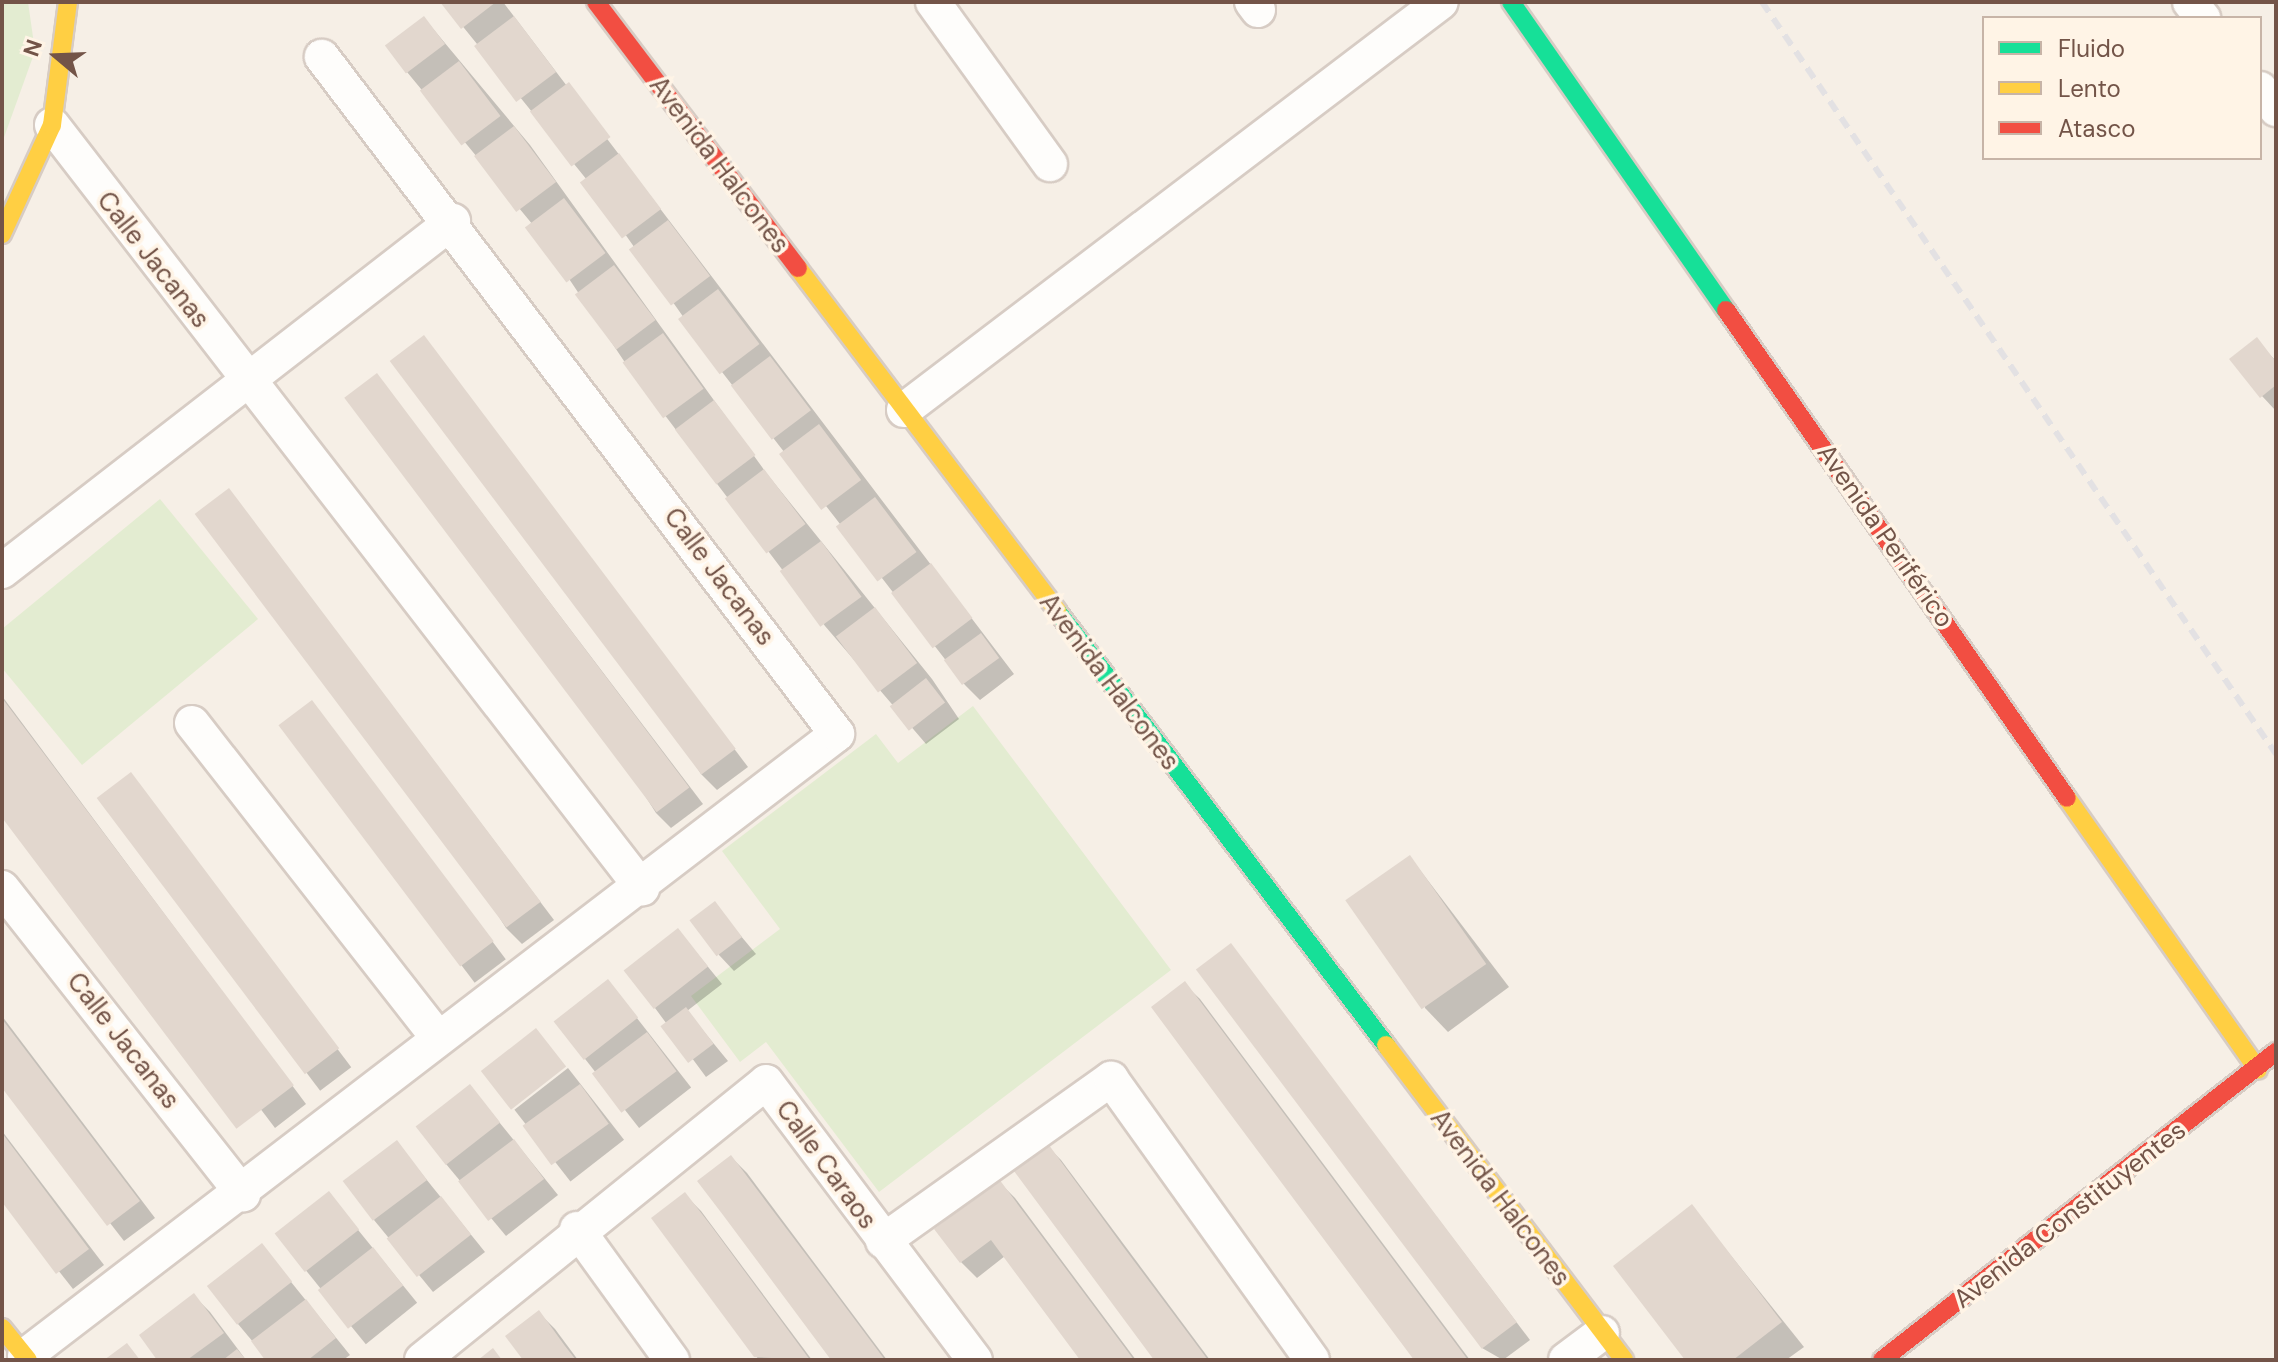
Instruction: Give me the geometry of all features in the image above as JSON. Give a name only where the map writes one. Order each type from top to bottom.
[{"type":"main road","points":[[2,234],[52,125],[68,2]]},
{"type":"main road","name":"Avenida Halcones","points":[[596,2],[1624,1360]]},
{"type":"main road","name":"Avenida Periférico","points":[[1511,2],[2258,1070]]},
{"type":"main road","name":"Avenida Constituyentes","points":[[1882,1360],[2258,1070],[2276,1052]]},
{"type":"main road","points":[[2,1328],[26,1358]]},
{"type":"street","points":[[933,2],[1050,164]]},
{"type":"street","points":[[904,410],[1441,2]]},
{"type":"street","name":"Calle Jacanas","points":[[26,1358],[243,1194],[437,1037],[642,888],[837,734],[453,221],[322,57]]},
{"type":"street","points":[[2262,92],[2276,109]]},
{"type":"street","name":"Calle Jacanas","points":[[52,125],[89,177],[642,888]]},
{"type":"street","points":[[2,571],[453,221]]},
{"type":"street","points":[[192,723],[437,1037]]},
{"type":"street","name":"Calle Jacanas","points":[[2,888],[243,1194]]},
{"type":"street","points":[[883,1241],[1111,1079],[1312,1360]]},
{"type":"street","name":"Calle Caraos","points":[[422,1360],[577,1229],[766,1082],[975,1360]]},
{"type":"street","points":[[577,1229],[672,1360]]},
{"type":"street","points":[[1566,1360],[1602,1333]]},
{"type":"green space","points":[[2,2],[28,2],[35,51],[2,143]]},
{"type":"green space","points":[[160,499],[258,619],[82,765],[2,668],[2,629]]},
{"type":"green space","points":[[973,706],[1171,970],[879,1192],[766,1042],[740,1062],[691,996],[780,929],[722,851],[876,734],[898,763]]},
{"type":"building","points":[[440,2],[496,2],[461,29]]},
{"type":"building","points":[[424,16],[445,44],[406,73],[385,45]]},
{"type":"building","points":[[514,16],[556,72],[516,102],[474,46]]},
{"type":"building","points":[[459,61],[501,116],[461,146],[420,90]]},
{"type":"building","points":[[569,82],[611,137],[571,167],[530,111]]},
{"type":"building","points":[[514,126],[556,182],[516,212],[474,156]]},
{"type":"building","points":[[619,153],[661,209],[622,238],[580,182]]},
{"type":"building","points":[[564,198],[606,253],[566,283],[525,227]]},
{"type":"building","points":[[668,220],[710,276],[671,305],[629,249]]},
{"type":"building","points":[[614,265],[656,320],[616,350],[575,294]]},
{"type":"building","points":[[718,289],[760,344],[720,374],[678,319]]},
{"type":"building","points":[[663,333],[704,389],[663,418],[623,362]]},
{"type":"building","points":[[424,335],[736,749],[701,775],[390,361]]},
{"type":"building","points":[[2257,337],[2276,362],[2276,385],[2260,398],[2229,359]]},
{"type":"building","points":[[770,356],[811,410],[772,440],[731,385]]},
{"type":"building","points":[[377,373],[689,787],[657,812],[344,398]]},
{"type":"building","points":[[714,400],[756,455],[716,485],[675,429]]},
{"type":"building","points":[[819,424],[861,480],[821,510],[779,454]]},
{"type":"building","points":[[764,469],[806,524],[766,554],[725,498]]},
{"type":"building","points":[[229,488],[541,902],[506,928],[195,514]]},
{"type":"building","points":[[875,497],[917,552],[877,582],[836,526]]},
{"type":"building","points":[[821,541],[862,597],[820,627],[780,571]]},
{"type":"building","points":[[931,563],[973,618],[933,648],[891,593]]},
{"type":"building","points":[[875,607],[917,663],[878,692],[836,636]]},
{"type":"building","points":[[981,633],[999,658],[962,685],[944,660]]},
{"type":"building","points":[[926,678],[945,702],[909,731],[890,706]]},
{"type":"building","points":[[2,698],[294,1085],[236,1129],[2,818]]},
{"type":"building","points":[[312,700],[494,941],[460,966],[278,725]]},
{"type":"building","points":[[131,772],[339,1048],[305,1074],[97,798]]},
{"type":"building","points":[[1410,855],[1486,964],[1422,1009],[1345,900]]},
{"type":"building","points":[[715,901],[742,937],[717,956],[689,920]]},
{"type":"building","points":[[678,928],[708,967],[654,1009],[624,970]]},
{"type":"building","points":[[1231,943],[1517,1322],[1482,1349],[1196,969]]},
{"type":"building","points":[[608,979],[638,1018],[584,1060],[554,1021]]},
{"type":"building","points":[[1185,981],[1468,1360],[1414,1360],[1228,1111],[1151,1007]]},
{"type":"building","points":[[686,1007],[714,1044],[688,1063],[660,1026]]},
{"type":"building","points":[[2,1019],[140,1201],[107,1226],[2,1088]]},
{"type":"building","points":[[536,1028],[566,1067],[511,1110],[481,1071]]},
{"type":"building","points":[[647,1032],[676,1071],[621,1113],[592,1074]]},
{"type":"building","points":[[470,1084],[500,1123],[446,1165],[416,1126]]},
{"type":"building","points":[[580,1084],[609,1124],[551,1165],[523,1126]]},
{"type":"building","points":[[2,1133],[89,1249],[56,1274],[2,1202]]},
{"type":"building","points":[[514,1139],[544,1179],[488,1221],[458,1181]]},
{"type":"building","points":[[397,1140],[427,1180],[373,1221],[343,1181]]},
{"type":"building","points":[[1046,1141],[1208,1360],[1154,1360],[1011,1167]]},
{"type":"building","points":[[731,1155],[885,1360],[831,1360],[697,1181]]},
{"type":"building","points":[[999,1179],[1134,1360],[1080,1360],[991,1240],[960,1263],[934,1229]]},
{"type":"building","points":[[329,1191],[359,1230],[305,1272],[275,1233]]},
{"type":"building","points":[[685,1192],[810,1360],[754,1357],[651,1218]]},
{"type":"building","points":[[441,1196],[471,1235],[417,1277],[387,1238]]},
{"type":"building","points":[[1692,1204],[1782,1322],[1733,1360],[1685,1360],[1613,1266]]},
{"type":"building","points":[[262,1243],[292,1282],[237,1325],[207,1286]]},
{"type":"building","points":[[373,1247],[403,1286],[348,1329],[318,1290]]},
{"type":"building","points":[[194,1293],[224,1333],[187,1360],[157,1360],[139,1335]]},
{"type":"building","points":[[306,1299],[336,1338],[308,1360],[265,1360],[251,1341]]},
{"type":"building","points":[[539,1310],[576,1360],[523,1360],[505,1336]]},
{"type":"building","points":[[127,1343],[140,1360],[104,1360]]},
{"type":"building","points":[[493,1348],[502,1360],[478,1360]]},
{"type":"building","points":[[237,1349],[246,1360],[223,1360]]},
{"type":"railway","points":[[1762,2],[2276,754]]},
{"type":"traffic: fast","points":[[1511,2],[1726,310]]},
{"type":"traffic: fast","points":[[1057,611],[1386,1045]]},
{"type":"traffic: slow","points":[[2,234],[52,125],[68,2]]},
{"type":"traffic: slow","points":[[798,268],[1057,611]]},
{"type":"traffic: slow","points":[[2067,798],[2258,1070]]},
{"type":"traffic: slow","points":[[1386,1045],[1624,1360]]},
{"type":"traffic: slow","points":[[2,1328],[28,1360]]},
{"type":"traffic: jam","points":[[596,2],[798,268]]},
{"type":"traffic: jam","points":[[1726,310],[2067,798]]},
{"type":"traffic: jam","points":[[1882,1360],[2276,1052]]}]
